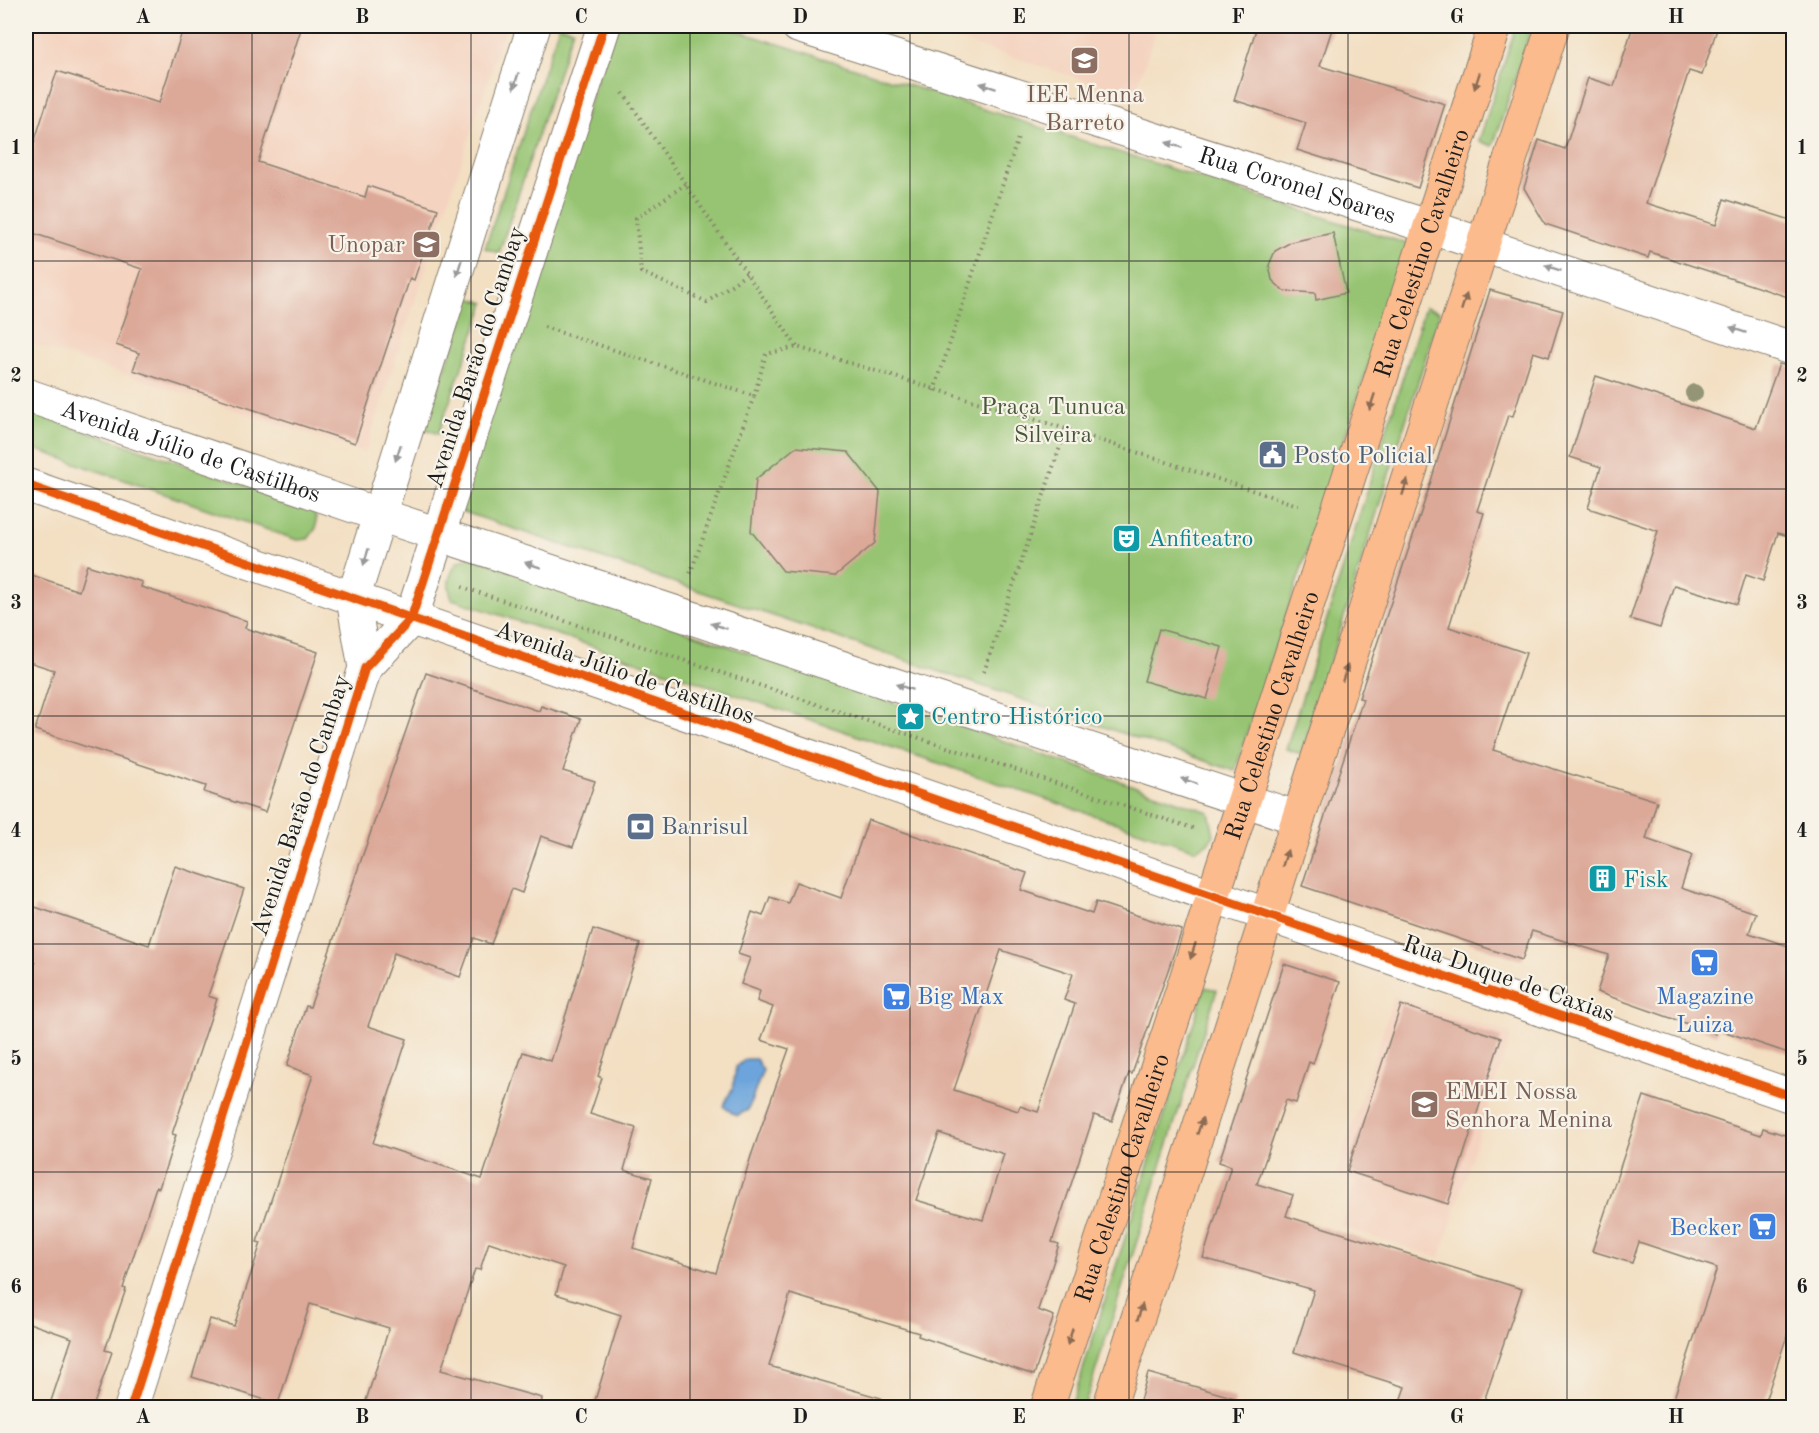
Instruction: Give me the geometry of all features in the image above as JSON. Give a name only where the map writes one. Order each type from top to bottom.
[{"type":"main road","name":"Rua Celestino Cavalheiro","points":[[1047,1407],[1495,26]]},
{"type":"main road","points":[[1109,1407],[1553,26]]},
{"type":"street","name":"Avenida Barão do Cambay","points":[[364,668],[353,599],[377,514],[458,271],[534,26]]},
{"type":"street","name":"Avenida Barão do Cambay","points":[[131,1407],[364,668],[411,619],[604,26]]},
{"type":"street","name":"Rua Coronel Soares","points":[[798,26],[1430,227],[1794,349]]},
{"type":"street","name":"Avenida Júlio de Castilhos","points":[[26,395],[377,514],[1298,818]]},
{"type":"street","name":"Avenida Júlio de Castilhos","points":[[26,485],[1211,896]]},
{"type":"street","name":"Rua Duque de Caxias","points":[[1211,896],[1794,1096]]},
{"type":"path","points":[[619,88],[797,347]]},
{"type":"path","points":[[934,391],[1021,130]]},
{"type":"path","points":[[686,183],[636,218],[641,272],[707,302],[748,273]]},
{"type":"path","points":[[532,323],[754,396]]},
{"type":"path","points":[[689,577],[754,396],[766,354],[797,347],[934,391],[1066,429],[1309,509]]},
{"type":"path","points":[[984,672],[1066,429]]},
{"type":"path","points":[[426,575],[1230,840]]},
{"type":"shaded area","points":[[26,26],[506,26],[365,452],[26,342]]},
{"type":"shaded area","name":"IEE Menna Barreto","points":[[914,26],[1157,26],[1134,96]]},
{"type":"shaded area","name":"EMEI Nossa Senhora Menina","points":[[1394,997],[1511,1034],[1440,1258],[1341,1227],[1355,1181],[1336,1175]]},
{"type":"green space","points":[[559,26],[573,29],[499,253],[485,248]]},
{"type":"green space","name":"Praça Tunuca Silveira","points":[[614,26],[722,26],[1408,244],[1235,771],[458,510]]},
{"type":"green space","points":[[1516,26],[1532,26],[1493,146],[1479,141]]},
{"type":"green space","points":[[470,298],[485,303],[438,434],[424,428]]},
{"type":"green space","points":[[1425,307],[1440,312],[1301,754],[1286,749]]},
{"type":"green space","points":[[26,411],[308,506],[316,516],[316,528],[308,539],[297,540],[26,446]]},
{"type":"green space","points":[[471,557],[1209,812],[1214,835],[1207,844],[1196,850],[452,599],[449,580],[452,571],[457,562]]},
{"type":"green space","points":[[1205,987],[1217,990],[1084,1407],[1071,1407]]},
{"type":"water","points":[[746,1059],[756,1059],[763,1070],[748,1110],[736,1116],[723,1106],[733,1087],[736,1067]]},
{"type":"building","points":[[184,26],[302,26],[258,162],[365,197],[368,186],[438,209],[414,280],[410,278],[355,443],[133,370],[139,353],[116,345],[142,269],[26,231],[26,168],[57,71],[159,103]]},
{"type":"building","points":[[1257,26],[1333,26],[1320,66],[1445,104],[1418,188],[1297,150],[1306,123],[1234,100]]},
{"type":"building","points":[[1633,26],[1718,26],[1702,75],[1689,71],[1646,203],[1716,225],[1724,199],[1794,221],[1794,299],[1650,252],[1648,258],[1545,224],[1524,188],[1539,140],[1565,149],[1588,78],[1614,86]]},
{"type":"building","points":[[1333,233],[1346,293],[1316,300],[1315,293],[1284,291],[1272,280],[1269,265],[1275,251],[1291,242]]},
{"type":"building","points":[[1490,290],[1563,311],[1549,357],[1533,352],[1513,416],[1508,415],[1477,511],[1484,513],[1449,627],[1526,653],[1493,750],[1657,801],[1646,839],[1692,855],[1681,888],[1756,913],[1749,933],[1794,948],[1794,1055],[1717,1029],[1716,1034],[1597,992],[1609,955],[1532,931],[1522,960],[1302,886],[1363,699],[1359,698],[1427,494]]},
{"type":"building","points":[[1779,364],[1794,367],[1794,538],[1778,533],[1763,581],[1746,575],[1737,604],[1674,585],[1660,628],[1630,619],[1658,531],[1588,508],[1601,467],[1570,457],[1596,376],[1756,428]]},
{"type":"building","points":[[796,447],[848,452],[880,492],[875,543],[835,576],[783,571],[751,531],[756,479]]},
{"type":"building","points":[[87,565],[142,582],[141,587],[247,621],[245,628],[318,652],[265,812],[204,792],[206,786],[35,730],[54,670],[26,661],[26,573],[79,591]]},
{"type":"building","points":[[1159,629],[1222,647],[1207,699],[1144,681]]},
{"type":"building","points":[[426,673],[539,711],[541,706],[581,719],[563,771],[595,781],[573,847],[541,836],[522,893],[512,889],[491,944],[474,938],[460,977],[394,953],[368,1026],[407,1039],[373,1143],[482,1179],[523,1052],[551,1061],[593,929],[640,944],[598,1076],[602,1078],[590,1114],[636,1128],[624,1170],[652,1178],[633,1248],[716,1273],[751,1156],[789,1049],[761,1040],[773,1007],[757,1001],[760,991],[741,984],[750,958],[738,954],[752,912],[763,916],[770,897],[788,903],[796,882],[841,898],[868,820],[1027,873],[1021,890],[1092,914],[1096,902],[1182,930],[1132,1074],[1129,1073],[1112,1121],[1094,1115],[1052,1242],[1059,1244],[1038,1310],[1054,1316],[1034,1375],[918,1336],[919,1333],[790,1294],[769,1366],[881,1398],[879,1407],[593,1407],[621,1315],[556,1294],[564,1267],[489,1242],[480,1270],[475,1269],[441,1370],[542,1398],[541,1407],[364,1407],[389,1328],[310,1304],[278,1404],[192,1377],[210,1319],[234,1326],[261,1243],[257,1242],[313,1075],[287,1066],[306,1006],[310,1007]],"holes":[[[1001,950],[1073,974],[1064,1000],[1075,1004],[1038,1112],[1020,1106],[1018,1111],[954,1090]],[[939,1133],[1004,1154],[983,1220],[916,1200]]]},
{"type":"building","points":[[175,866],[244,889],[208,996],[217,999],[172,1134],[176,1135],[159,1188],[156,1187],[123,1288],[126,1289],[105,1350],[112,1352],[93,1407],[49,1407],[72,1338],[26,1322],[26,994],[35,963],[26,960],[26,935],[35,907],[149,945]]},
{"type":"building","points":[[1284,964],[1340,982],[1313,1064],[1309,1062],[1296,1103],[1286,1100],[1257,1184],[1293,1195],[1286,1216],[1522,1289],[1482,1407],[1398,1407],[1405,1387],[1294,1352],[1314,1290],[1203,1258],[1231,1166],[1219,1162]]},
{"type":"building","name":"EMEI Nossa Senhora Menina","points":[[1401,1005],[1501,1038],[1448,1204],[1347,1171]]},
{"type":"building","points":[[1644,1096],[1761,1135],[1763,1128],[1794,1138],[1794,1315],[1763,1407],[1671,1407],[1717,1268],[1639,1242],[1632,1263],[1592,1251]]},
{"type":"building","points":[[1148,1373],[1235,1398],[1234,1407],[1138,1407]]},
{"type":"cycle path","points":[[131,1408],[365,668],[411,619],[604,26]]},
{"type":"cycle path","points":[[26,485],[1794,1097]]},
{"type":"place","name":"IEE Menna Barreto","points":[[1085,61]]},
{"type":"place","name":"Unopar","points":[[426,244]]},
{"type":"place","name":"Posto Policial","points":[[1272,455]]},
{"type":"place","name":"Anfiteatro","points":[[1127,538]]},
{"type":"place","name":"Centro Histórico","points":[[910,716]]},
{"type":"place","name":"Banrisul","points":[[640,826]]},
{"type":"place","name":"Fisk","points":[[1602,879]]},
{"type":"place","name":"Magazine Luiza","points":[[1705,963]]},
{"type":"place","name":"Big Max","points":[[896,996]]},
{"type":"place","name":"EMEI Nossa Senhora Menina","points":[[1424,1105]]},
{"type":"place","name":"Becker","points":[[1762,1227]]}]
